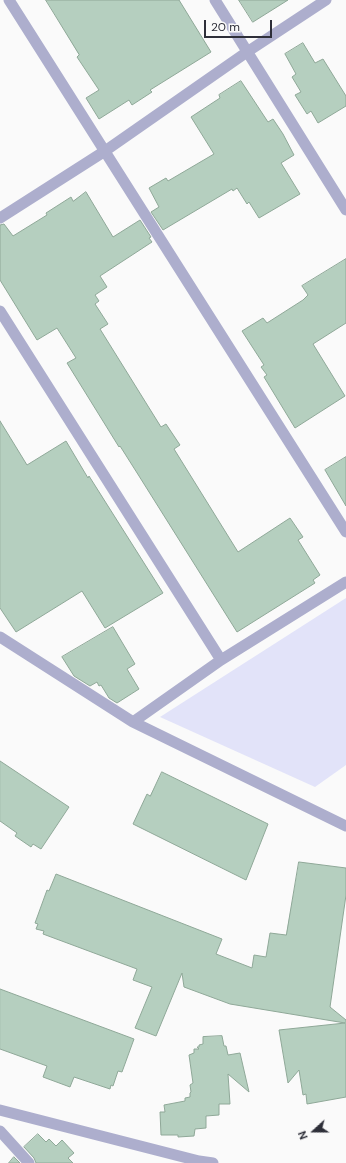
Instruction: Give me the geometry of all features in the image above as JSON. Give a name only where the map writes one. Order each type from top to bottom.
[{"type":"street","points":[[9,0],[346,532]]},
{"type":"street","points":[[215,0],[346,210]]},
{"type":"street","points":[[0,218],[105,151],[247,52],[326,0]]},
{"type":"street","points":[[0,311],[221,660]]},
{"type":"street","points":[[133,722],[221,660],[346,582]]},
{"type":"street","points":[[0,636],[133,722],[346,826]]},
{"type":"street","points":[[0,1110],[198,1162],[213,1163]]},
{"type":"street","points":[[0,1131],[29,1163]]},
{"type":"shaded area","points":[[346,598],[346,765],[315,787],[160,717]]},
{"type":"building","points":[[46,0],[179,0],[211,52],[150,90],[152,92],[132,105],[129,100],[99,119],[86,98],[99,90],[77,57],[79,55]]},
{"type":"building","points":[[239,0],[288,0],[253,22]]},
{"type":"building","points":[[303,43],[315,63],[323,59],[346,96],[346,106],[318,123],[311,111],[307,114],[295,95],[301,92],[292,77],[296,74],[285,54]]},
{"type":"building","points":[[241,81],[268,122],[273,119],[294,155],[281,163],[300,194],[259,218],[249,202],[247,204],[237,188],[233,191],[232,189],[163,230],[151,212],[159,207],[149,188],[166,178],[168,181],[214,154],[191,117],[220,98],[219,95]]},
{"type":"building","points":[[86,192],[113,237],[140,220],[151,237],[149,238],[152,242],[100,276],[107,287],[95,295],[99,301],[95,304],[108,324],[100,329],[161,427],[166,424],[180,445],[174,449],[238,552],[290,518],[303,537],[298,540],[320,575],[313,580],[315,583],[237,632],[67,363],[76,358],[57,328],[37,340],[0,280],[0,225],[4,224],[13,236],[47,215],[46,213],[71,197],[73,201]]},
{"type":"building","points":[[346,259],[346,323],[313,344],[345,396],[295,428],[264,377],[267,375],[261,367],[264,365],[242,331],[263,318],[267,323],[303,300],[308,295],[302,286]]},
{"type":"building","points":[[0,421],[27,465],[66,441],[88,478],[89,476],[163,593],[105,628],[82,591],[16,632],[0,608]]},
{"type":"building","points":[[346,457],[346,506],[325,470]]},
{"type":"building","points":[[113,627],[135,664],[127,669],[139,689],[117,703],[109,698],[101,685],[99,686],[97,682],[90,686],[74,676],[62,657]]},
{"type":"building","points":[[0,761],[69,807],[41,849],[33,844],[31,847],[15,836],[17,833],[0,821]]},
{"type":"building","points":[[162,772],[268,824],[246,880],[133,824],[147,794],[150,796]]},
{"type":"building","points":[[299,862],[346,868],[346,895],[330,1007],[346,1020],[346,1097],[307,1104],[306,1094],[303,1095],[299,1070],[288,1083],[279,1030],[345,1023],[230,1004],[184,987],[182,973],[156,1036],[135,1028],[152,987],[133,980],[137,969],[43,934],[44,931],[36,929],[38,924],[35,923],[47,890],[49,891],[56,874],[222,939],[216,954],[252,968],[254,955],[266,957],[270,933],[286,935]]},
{"type":"building","points":[[0,989],[134,1039],[122,1072],[118,1071],[113,1086],[111,1085],[110,1089],[74,1077],[70,1087],[43,1077],[47,1066],[0,1049]]},
{"type":"building","points":[[222,1036],[228,1055],[240,1053],[249,1092],[228,1074],[230,1104],[219,1104],[219,1115],[206,1116],[206,1128],[195,1129],[194,1136],[178,1137],[178,1135],[161,1135],[160,1112],[165,1112],[164,1105],[185,1101],[185,1098],[190,1097],[190,1085],[193,1083],[189,1055],[194,1053],[194,1049],[199,1049],[197,1047],[199,1047],[199,1045],[203,1044],[203,1037]]},
{"type":"building","points":[[38,1134],[46,1142],[49,1139],[56,1146],[62,1140],[74,1153],[68,1158],[73,1163],[36,1163],[34,1158],[24,1147]]},
{"type":"building","points":[[14,1157],[20,1163],[9,1163]]}]
